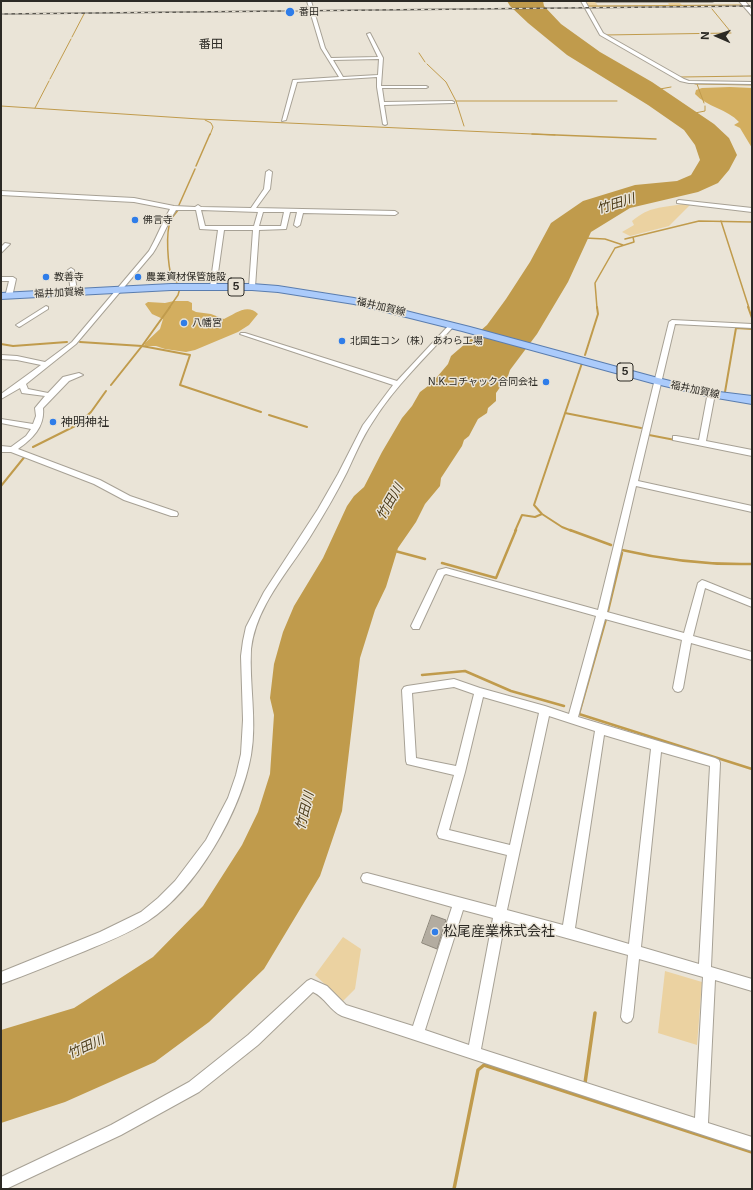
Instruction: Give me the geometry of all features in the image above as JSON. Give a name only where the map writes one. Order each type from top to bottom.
[{"type":"main road","points":[[742,1],[751,12]]},
{"type":"main road","name":"福井加賀線","points":[[6,296],[120,289],[213,287],[278,289],[354,301],[452,325],[656,381],[711,394],[752,400]]},
{"type":"street","points":[[309,1],[323,48],[342,78]]},
{"type":"street","points":[[583,1],[601,34],[682,80],[689,82],[752,83]]},
{"type":"street","points":[[597,1],[712,1]]},
{"type":"street","points":[[370,34],[381,58],[379,87],[385,124]]},
{"type":"street","points":[[331,59],[381,58]]},
{"type":"street","points":[[284,120],[295,81],[379,76]]},
{"type":"street","points":[[379,87],[426,87]]},
{"type":"street","points":[[382,104],[452,102]]},
{"type":"street","points":[[253,209],[267,189],[269,172]]},
{"type":"street","points":[[1,193],[134,200],[174,208],[395,213]]},
{"type":"street","points":[[679,202],[752,210]]},
{"type":"street","points":[[1,396],[22,383],[80,336],[152,252],[160,238],[165,222],[174,208]]},
{"type":"street","points":[[198,208],[202,228],[284,228],[288,211]]},
{"type":"street","points":[[252,287],[256,228],[261,210]]},
{"type":"street","points":[[297,225],[300,211]]},
{"type":"street","points":[[213,287],[221,228]]},
{"type":"street","points":[[1,251],[6,244]]},
{"type":"street","points":[[71,270],[74,292]]},
{"type":"street","points":[[1,279],[13,279],[9,293],[6,296]]},
{"type":"street","points":[[19,325],[46,308]]},
{"type":"street","points":[[572,718],[602,613],[656,381],[672,322],[752,326]]},
{"type":"street","points":[[1,978],[116,932],[145,915],[172,892],[195,864],[212,839],[232,801],[246,753],[247,688],[245,656],[251,628],[263,603],[301,544],[342,474],[371,418],[398,384],[452,325]]},
{"type":"street","points":[[243,334],[398,384]]},
{"type":"street","points":[[1,357],[17,358],[47,364]]},
{"type":"street","points":[[12,450],[29,438],[36,427],[40,416],[39,408],[66,379],[79,375]]},
{"type":"street","points":[[22,383],[25,391],[50,396]]},
{"type":"street","points":[[702,443],[711,394]]},
{"type":"street","points":[[1,421],[36,427]]},
{"type":"street","points":[[676,438],[752,453]]},
{"type":"street","points":[[1,449],[12,450],[97,482],[127,498],[174,514]]},
{"type":"street","points":[[633,483],[752,509]]},
{"type":"street","points":[[416,626],[441,572],[446,571],[602,613],[687,639],[752,656]]},
{"type":"street","points":[[678,688],[687,639],[702,583],[752,604]]},
{"type":"street","points":[[460,772],[411,761],[407,690],[454,683],[715,763],[701,1127]]},
{"type":"street","points":[[480,692],[443,834],[514,851]]},
{"type":"street","points":[[474,1053],[500,914],[545,710]]},
{"type":"street","points":[[568,932],[600,729]]},
{"type":"street","points":[[627,1017],[657,745]]},
{"type":"street","points":[[367,878],[568,932],[752,985]]},
{"type":"street","points":[[417,1034],[460,903]]},
{"type":"street","points":[[1,1184],[116,1130],[194,1087],[253,1040],[311,985],[323,990],[342,1010],[752,1144]]},
{"type":"shaded area","points":[[584,1],[595,1],[598,6],[669,6],[668,2],[679,2],[682,5],[741,6],[588,7]]},
{"type":"shaded area","points":[[702,88],[752,88],[752,148],[740,128],[734,125],[739,122],[729,114],[705,102],[695,94],[696,90]]},
{"type":"shaded area","points":[[683,204],[690,205],[669,226],[630,236],[622,232],[634,225],[632,221],[638,216],[650,210]]},
{"type":"shaded area","points":[[174,301],[188,301],[192,303],[192,310],[196,312],[211,314],[224,319],[245,309],[250,309],[258,314],[249,325],[238,332],[195,350],[186,352],[156,346],[144,346],[145,343],[160,329],[163,319],[152,314],[145,304],[148,302],[165,303]]},
{"type":"shaded area","points":[[343,937],[361,949],[355,989],[343,1001],[315,975]]},
{"type":"shaded area","points":[[665,971],[702,982],[697,1045],[658,1033]]},
{"type":"water","name":"竹田川","points":[[507,1],[543,1],[544,6],[561,24],[600,52],[652,82],[714,124],[729,138],[737,155],[729,170],[718,183],[698,192],[630,208],[591,232],[568,282],[537,334],[510,370],[508,376],[496,393],[496,401],[488,408],[487,413],[478,419],[469,436],[464,440],[462,446],[441,478],[440,486],[425,504],[416,522],[398,548],[386,587],[375,610],[360,658],[342,811],[320,876],[264,969],[209,1022],[155,1062],[65,1102],[1,1123],[1,1030],[74,1008],[153,957],[203,906],[242,845],[258,812],[270,774],[274,715],[270,698],[274,664],[283,632],[294,606],[323,558],[347,506],[354,496],[364,487],[402,418],[412,406],[420,392],[432,383],[448,364],[451,356],[487,325],[530,262],[551,223],[583,201],[635,185],[677,181],[691,175],[700,160],[695,145],[684,130],[648,105],[567,55],[528,23],[510,6]]},
{"type":"building","name":"松尾産業株式会社","points":[[432,915],[446,920],[437,949],[422,943]]},
{"type":"waterway","points":[[588,6],[741,5]]},
{"type":"waterway","points":[[712,9],[730,31]]},
{"type":"waterway","points":[[72,37],[84,14]]},
{"type":"waterway","points":[[605,35],[731,33]]},
{"type":"waterway","points":[[600,34],[609,40]]},
{"type":"waterway","points":[[50,79],[71,39]]},
{"type":"waterway","points":[[419,53],[425,62]]},
{"type":"waterway","points":[[427,64],[446,82],[456,101]]},
{"type":"waterway","points":[[681,77],[752,76]]},
{"type":"waterway","points":[[35,108],[49,81]]},
{"type":"waterway","points":[[697,84],[752,85]]},
{"type":"waterway","points":[[697,84],[704,103]]},
{"type":"waterway","points":[[660,89],[671,87]]},
{"type":"waterway","points":[[456,101],[617,101]]},
{"type":"waterway","points":[[456,101],[464,126]]},
{"type":"waterway","points":[[1,106],[199,119],[539,134]]},
{"type":"waterway","points":[[695,113],[705,111],[705,106]]},
{"type":"waterway","points":[[205,120],[211,123],[213,127],[210,135]]},
{"type":"waterway","points":[[196,166],[210,134]]},
{"type":"waterway","points":[[532,134],[539,134]]},
{"type":"waterway","points":[[539,134],[656,139]]},
{"type":"waterway","points":[[539,134],[555,135]]},
{"type":"waterway","points":[[179,205],[195,169]]},
{"type":"waterway","points":[[177,282],[172,279],[168,258],[168,232],[171,220],[178,210]]},
{"type":"waterway","points":[[633,237],[699,221],[721,221]]},
{"type":"waterway","points":[[721,221],[752,222]]},
{"type":"waterway","points":[[721,221],[749,308]]},
{"type":"waterway","points":[[597,308],[595,283],[615,248],[634,242],[633,237]]},
{"type":"waterway","points":[[625,239],[633,237]]},
{"type":"waterway","points":[[585,238],[605,239],[623,245]]},
{"type":"waterway","points":[[169,308],[178,295],[180,288]]},
{"type":"waterway","points":[[142,346],[170,307]]},
{"type":"waterway","points":[[585,355],[598,314],[597,307]]},
{"type":"waterway","points":[[748,307],[752,318]]},
{"type":"waterway","points":[[725,392],[736,328],[752,329]]},
{"type":"waterway","points":[[1,344],[13,346],[67,342]]},
{"type":"waterway","points":[[80,342],[142,346]]},
{"type":"waterway","points":[[111,385],[142,346]]},
{"type":"waterway","points":[[142,346],[190,355],[180,385],[261,412]]},
{"type":"waterway","points":[[565,413],[582,363]]},
{"type":"waterway","points":[[33,447],[77,425],[91,412],[106,391]]},
{"type":"waterway","points":[[542,514],[534,505],[565,413]]},
{"type":"waterway","points":[[565,413],[641,428]]},
{"type":"waterway","points":[[269,415],[307,427]]},
{"type":"waterway","points":[[649,435],[675,440]]},
{"type":"waterway","points":[[1,486],[26,455]]},
{"type":"waterway","points":[[515,531],[522,515],[535,517],[542,514]]},
{"type":"waterway","points":[[542,514],[562,527],[572,531]]},
{"type":"waterway","points":[[442,563],[496,578],[516,530]]},
{"type":"waterway","points":[[570,530],[611,545]]},
{"type":"waterway","points":[[622,550],[654,557],[687,561],[719,564],[752,564]]},
{"type":"waterway","points":[[395,551],[425,559]]},
{"type":"waterway","points":[[608,611],[622,553]]},
{"type":"waterway","points":[[606,619],[579,714],[752,769]]},
{"type":"waterway","points":[[422,675],[465,671],[511,691],[564,706]]},
{"type":"waterway","points":[[585,1083],[595,1013]]},
{"type":"waterway","points":[[454,1189],[478,1070],[484,1065],[752,1152]]},
{"type":"railway","points":[[1,14],[752,6]]},
{"type":"place","name":"番田","points":[[290,12]]},
{"type":"place","name":"佛言寺","points":[[135,220]]},
{"type":"place","name":"教善寺","points":[[46,277]]},
{"type":"place","name":"農業資材保管施設","points":[[138,277]]},
{"type":"place","name":"八幡宮","points":[[184,323]]},
{"type":"place","name":"北国生コン（株） あわら工場","points":[[342,341]]},
{"type":"place","name":"N.K.コチャック合同会社","points":[[546,382]]},
{"type":"place","name":"神明神社","points":[[53,422]]},
{"type":"place","name":"松尾産業株式会社","points":[[435,932]]},
{"type":"district","name":"番田","points":[[211,44]]}]
